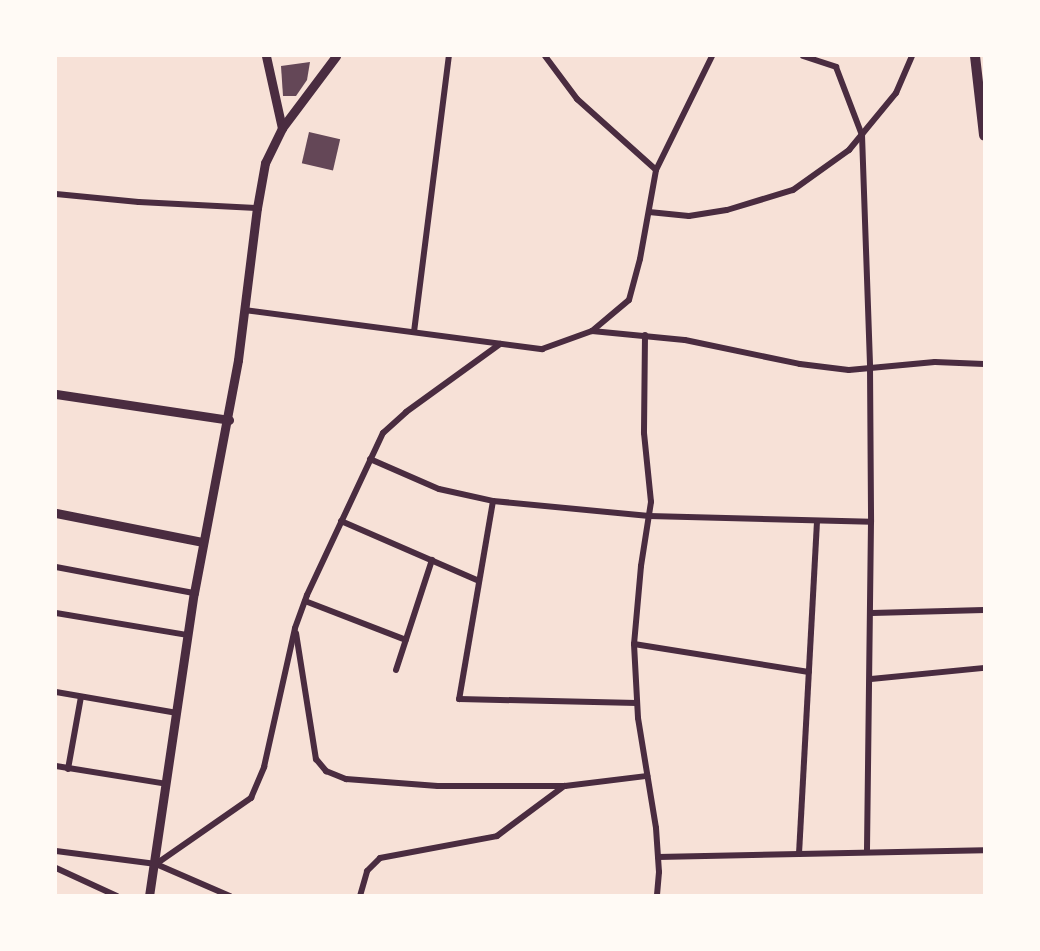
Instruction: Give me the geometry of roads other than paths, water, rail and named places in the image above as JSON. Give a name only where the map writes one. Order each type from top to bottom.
[{"type":"main road","points":[[975,56],[984,135]]},
{"type":"street","points":[[266,56],[282,128]]},
{"type":"street","points":[[149,896],[156,864],[194,593],[228,420],[257,207],[266,163],[282,128],[336,56]]},
{"type":"street","points":[[414,332],[448,56]]},
{"type":"street","points":[[545,56],[577,99],[656,170]]},
{"type":"street","points":[[244,310],[542,349],[592,331],[629,300],[640,259],[656,170],[712,56]]},
{"type":"street","points":[[803,56],[836,67],[862,135],[870,368],[872,613],[867,852]]},
{"type":"street","points":[[649,212],[689,216],[718,212],[793,190],[849,150],[897,93],[912,56]]},
{"type":"street","points":[[56,194],[139,202],[257,207]]},
{"type":"street","points":[[592,331],[685,340],[800,364],[849,370],[935,362],[984,364]]},
{"type":"street","points":[[645,335],[644,433],[651,502],[634,644],[637,703],[658,857],[657,896]]},
{"type":"street","points":[[156,864],[251,798],[264,766],[295,628],[305,601],[383,432],[406,412],[500,343]]},
{"type":"street","points":[[56,394],[228,420]]},
{"type":"street","points":[[370,459],[439,489],[493,501],[649,516],[871,522]]},
{"type":"street","points":[[493,501],[459,699],[637,703]]},
{"type":"street","points":[[56,513],[203,542]]},
{"type":"street","points":[[341,521],[479,580]]},
{"type":"street","points":[[799,854],[817,521]]},
{"type":"street","points":[[396,670],[432,560]]},
{"type":"street","points":[[56,567],[194,593]]},
{"type":"street","points":[[305,601],[406,640]]},
{"type":"street","points":[[872,613],[984,610]]},
{"type":"street","points":[[56,613],[188,635]]},
{"type":"street","points":[[295,628],[316,759],[326,771],[346,779],[438,786],[565,786],[647,776]]},
{"type":"street","points":[[634,644],[809,672]]},
{"type":"street","points":[[871,679],[984,668]]},
{"type":"street","points":[[56,692],[177,713]]},
{"type":"street","points":[[68,769],[81,697]]},
{"type":"street","points":[[56,766],[167,784]]},
{"type":"street","points":[[360,896],[368,871],[380,858],[497,836],[565,786]]},
{"type":"street","points":[[56,850],[156,864],[230,896]]},
{"type":"street","points":[[658,857],[984,850]]},
{"type":"street","points":[[56,868],[117,896]]}]
